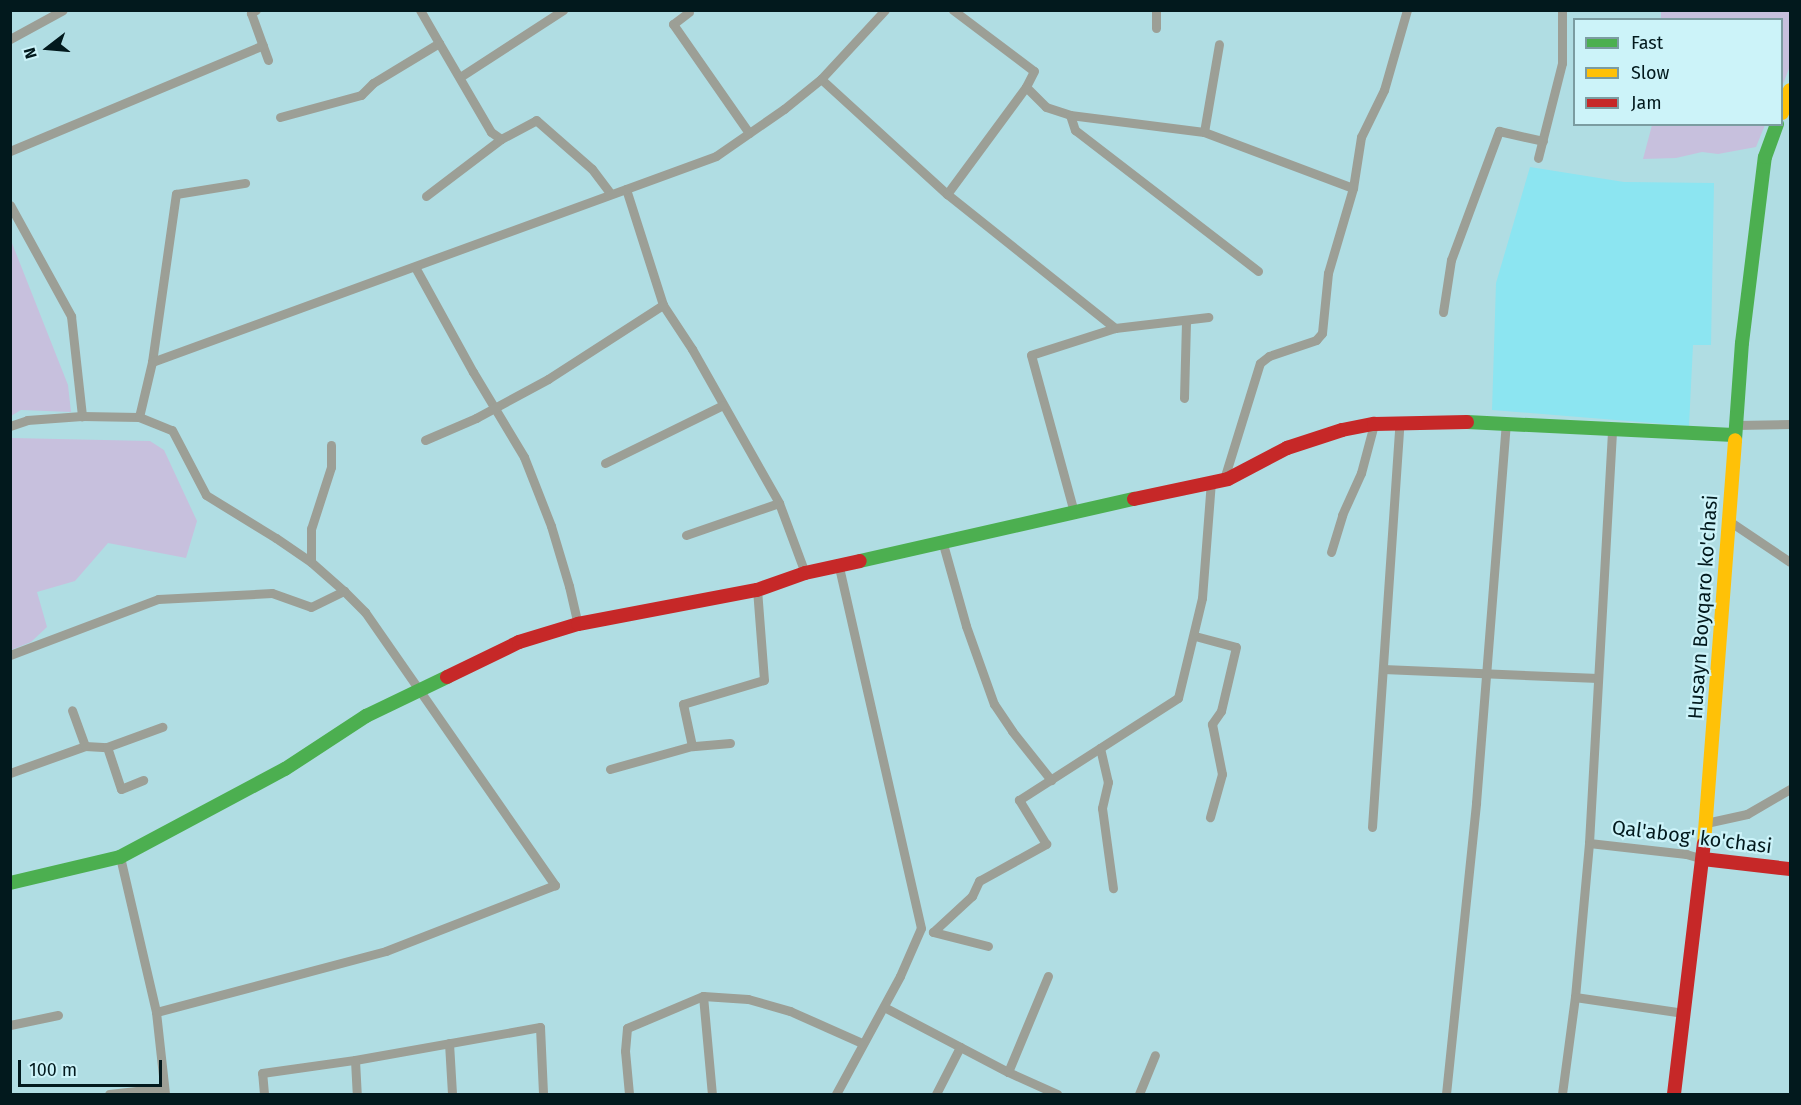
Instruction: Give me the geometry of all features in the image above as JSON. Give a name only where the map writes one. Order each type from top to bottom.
[{"type":"street","points":[[10,39],[63,10]]},
{"type":"street","points":[[256,10],[251,13],[268,60]]},
{"type":"street","points":[[420,10],[491,132],[501,139]]},
{"type":"street","points":[[459,77],[563,10]]},
{"type":"street","points":[[152,362],[716,156],[784,110],[821,79],[885,10]]},
{"type":"street","points":[[947,194],[1026,87],[1034,71],[953,10]]},
{"type":"street","points":[[1156,10],[1156,28]]},
{"type":"street","points":[[933,932],[972,896],[979,881],[1046,843],[1019,800],[1178,699],[1195,636],[1202,598],[1217,481],[1260,363],[1269,356],[1316,340],[1322,333],[1328,273],[1353,188],[1360,136],[1384,90],[1407,10]]},
{"type":"street","points":[[1538,158],[1562,63],[1562,10]]},
{"type":"street","points":[[688,12],[674,24],[749,133]]},
{"type":"street","points":[[280,117],[360,95],[373,82],[439,44]]},
{"type":"street","points":[[1204,132],[1219,44]]},
{"type":"street","points":[[10,151],[262,45]]},
{"type":"street","points":[[821,79],[947,194],[1115,328]]},
{"type":"street","points":[[1026,87],[1046,107],[1070,115],[1204,132],[1353,188]]},
{"type":"street","points":[[1783,110],[1791,90]]},
{"type":"street","points":[[1070,115],[1075,130],[1258,271]]},
{"type":"street","points":[[426,196],[501,139],[536,120],[592,169],[611,194]]},
{"type":"street","name":"Husayn Boyqaro ko'chasi","points":[[1674,1095],[1703,859],[1742,343],[1765,157],[1776,126]]},
{"type":"street","points":[[1443,312],[1451,260],[1499,131],[1543,141]]},
{"type":"street","points":[[138,417],[152,362],[176,194],[245,183]]},
{"type":"street","points":[[626,189],[663,305],[692,349],[779,503],[805,573]]},
{"type":"street","points":[[10,205],[71,316],[82,416]]},
{"type":"street","points":[[415,267],[524,457],[551,526],[578,624]]},
{"type":"street","points":[[425,440],[495,408],[564,369],[663,305]]},
{"type":"street","points":[[1074,512],[1031,355],[1115,328],[1208,316]]},
{"type":"street","points":[[1184,398],[1186,320]]},
{"type":"street","points":[[605,463],[723,405]]},
{"type":"street","points":[[10,426],[27,420],[82,416],[138,417],[172,430],[206,495],[311,562],[365,612],[555,885],[386,951],[156,1012]]},
{"type":"street","points":[[10,883],[120,857],[285,769],[366,716],[519,642],[578,624],[757,590],[805,573],[1217,481],[1287,448],[1342,430],[1374,424],[1400,422],[1506,425],[1612,431],[1735,430],[1791,424]]},
{"type":"street","points":[[1372,827],[1400,422]]},
{"type":"street","points":[[1331,552],[1342,515],[1360,473],[1374,424]]},
{"type":"street","points":[[1446,1095],[1476,803],[1506,425]]},
{"type":"street","points":[[1562,1095],[1575,998],[1589,843],[1612,431]]},
{"type":"street","points":[[311,562],[311,529],[331,467],[331,445]]},
{"type":"street","points":[[686,535],[779,503]]},
{"type":"street","points":[[1729,521],[1791,562]]},
{"type":"street","points":[[943,544],[966,626],[994,704],[1012,731],[1051,780]]},
{"type":"street","points":[[836,1095],[862,1043],[884,1007],[921,928],[839,566]]},
{"type":"street","points":[[692,746],[682,704],[764,680],[757,590]]},
{"type":"street","points":[[10,655],[158,599],[272,593],[311,607],[344,591]]},
{"type":"street","points":[[1195,636],[1236,647],[1221,711],[1212,724],[1222,774],[1209,817]]},
{"type":"street","points":[[1383,669],[1598,678]]},
{"type":"street","points":[[72,710],[85,746]]},
{"type":"street","points":[[10,773],[85,746],[107,747],[162,727]]},
{"type":"street","points":[[610,769],[692,746],[730,743]]},
{"type":"street","points":[[107,747],[121,789],[144,780]]},
{"type":"street","points":[[1100,748],[1108,782],[1102,808],[1113,888]]},
{"type":"street","points":[[1706,823],[1747,814],[1791,789]]},
{"type":"street","name":"Qal'abog' ko'chasi","points":[[1589,843],[1791,869]]},
{"type":"street","points":[[109,1095],[165,1091],[156,1012],[120,857]]},
{"type":"street","points":[[921,928],[988,946]]},
{"type":"street","points":[[1008,1072],[1048,976]]},
{"type":"street","points":[[628,1095],[625,1051],[627,1028],[703,996],[748,999],[769,1005],[862,1043]]},
{"type":"street","points":[[703,996],[712,1095]]},
{"type":"street","points":[[1575,998],[1684,1013]]},
{"type":"street","points":[[884,1007],[1057,1095]]},
{"type":"street","points":[[10,1025],[58,1015]]},
{"type":"street","points":[[264,1095],[262,1073],[355,1060],[540,1027],[543,1095]]},
{"type":"street","points":[[449,1042],[452,1095]]},
{"type":"street","points":[[936,1095],[960,1047]]},
{"type":"street","points":[[1139,1095],[1155,1056]]},
{"type":"street","points":[[355,1060],[357,1095]]},
{"type":"shaded area","points":[[1661,11],[1790,11],[1790,66],[1783,84],[1783,18],[1661,18]]},
{"type":"shaded area","points":[[1651,126],[1765,126],[1756,147],[1718,154],[1702,152],[1676,158],[1643,159]]},
{"type":"shaded area","points":[[1530,167],[1624,182],[1714,183],[1711,345],[1693,345],[1689,426],[1492,410],[1496,283]]},
{"type":"shaded area","points":[[10,238],[68,385],[71,412],[21,410],[11,416]]},
{"type":"shaded area","points":[[12,438],[150,441],[164,450],[197,521],[186,558],[108,543],[75,581],[37,592],[47,627],[31,642],[11,650]]},
{"type":"traffic: fast","points":[[1735,440],[1742,343],[1765,157],[1776,126]]},
{"type":"traffic: fast","points":[[1467,422],[1734,435]]},
{"type":"traffic: fast","points":[[860,561],[1134,499]]},
{"type":"traffic: fast","points":[[10,883],[120,857],[285,769],[366,716],[447,677]]},
{"type":"traffic: slow","points":[[1783,110],[1790,90]]},
{"type":"traffic: slow","points":[[1704,844],[1735,440]]},
{"type":"traffic: jam","points":[[1134,499],[1228,479],[1287,448],[1342,430],[1374,424],[1467,422]]},
{"type":"traffic: jam","points":[[447,677],[519,642],[578,624],[757,590],[805,573],[860,561]]},
{"type":"traffic: jam","points":[[1674,1094],[1704,844]]},
{"type":"traffic: jam","points":[[1703,859],[1790,869]]}]
